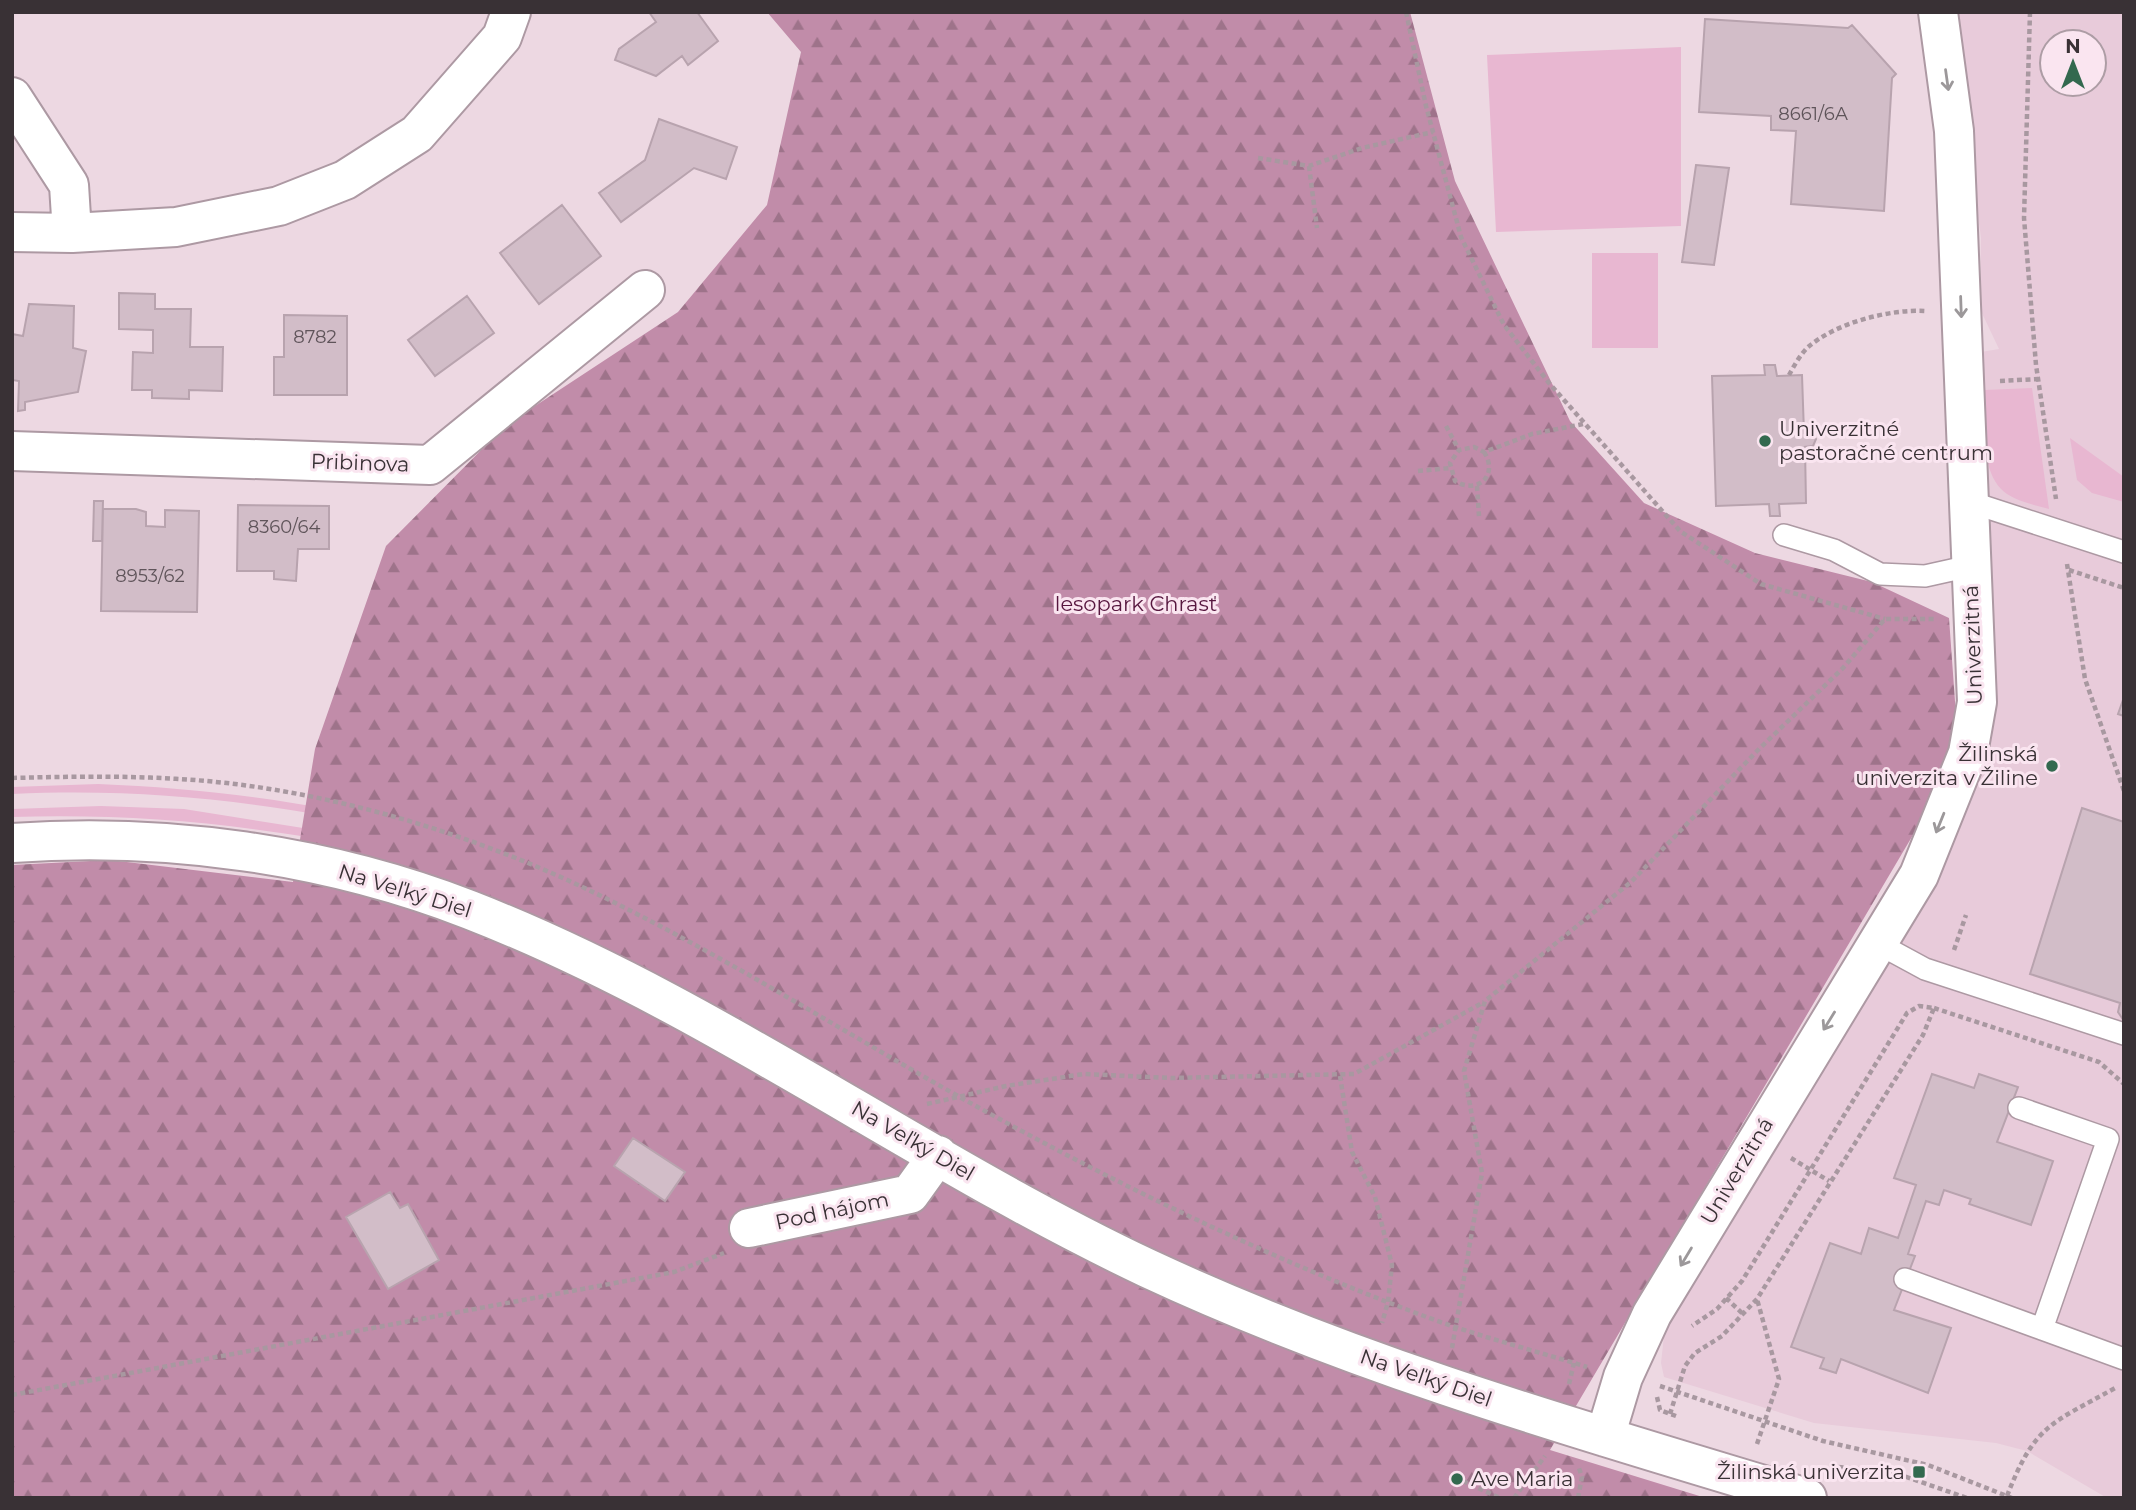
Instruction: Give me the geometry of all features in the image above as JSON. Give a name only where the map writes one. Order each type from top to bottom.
[{"type":"street","points":[[12,232],[72,233],[189,224],[279,206],[345,180],[417,135],[502,37],[511,12]]},
{"type":"street","name":"Univerzitná","points":[[1605,1437],[1638,1381],[1652,1314],[1919,875],[1968,753],[1977,702],[1954,131],[1938,12]]},
{"type":"street","points":[[12,97],[69,185],[72,233]]},
{"type":"street","name":"Pribinova","points":[[12,451],[430,465],[645,290]]},
{"type":"street","name":"Na Veľký Diel","points":[[12,843],[130,841],[226,849],[320,865],[465,908],[609,972],[731,1036],[938,1155],[1147,1268],[1395,1370],[1605,1437],[1812,1481]]},
{"type":"street","name":"Pod hájom","points":[[749,1228],[910,1194],[938,1155]]},
{"type":"lane","points":[[1967,501],[2124,551]]},
{"type":"lane","points":[[1784,534],[1834,550],[1880,574],[1924,576],[1970,566]]},
{"type":"lane","points":[[1877,943],[1925,969],[2124,1034]]},
{"type":"lane","points":[[2019,1108],[2108,1139],[2042,1329]]},
{"type":"lane","points":[[1905,1279],[2124,1359]]},
{"type":"path","points":[[1406,12],[1433,132],[1461,237],[1504,325],[1583,424],[1680,531],[1760,584],[1885,619],[1931,620],[1973,614]]},
{"type":"path","points":[[2030,12],[2024,218],[2036,365],[2060,531],[2059,554],[2069,570],[2085,679],[2124,791]]},
{"type":"path","points":[[1258,158],[1310,166],[1362,148],[1433,132]]},
{"type":"path","points":[[1310,166],[1317,228]]},
{"type":"path","points":[[1789,375],[1806,349],[1828,333],[1868,319],[1911,310],[1961,313]]},
{"type":"path","points":[[1483,452],[1532,434],[1583,424]]},
{"type":"path","points":[[1446,426],[1459,450]]},
{"type":"path","points":[[1474,447],[1483,452],[1489,460],[1490,471],[1486,481],[1477,486],[1464,487],[1455,481],[1450,468],[1459,450],[1474,447]]},
{"type":"path","points":[[1418,471],[1450,468]]},
{"type":"path","points":[[1477,486],[1479,516]]},
{"type":"path","points":[[2069,570],[2124,588]]},
{"type":"path","points":[[927,1104],[1084,1074],[1171,1078],[1340,1076],[1354,1074],[1382,1061],[1485,1001],[1632,882],[1756,751],[1843,668],[1885,619]]},
{"type":"path","points":[[12,778],[129,776],[235,784],[329,801],[418,825],[559,877],[639,915],[958,1096],[1173,1210],[1293,1265],[1454,1326],[1574,1363],[1677,1390],[1823,1441],[1928,1465],[2009,1497],[2021,1461],[2039,1434],[2062,1416],[2118,1385]]},
{"type":"path","points":[[1452,1349],[1482,1173],[1464,1071],[1485,1001]]},
{"type":"path","points":[[1670,1414],[1685,1366],[1695,1353],[1722,1336],[1757,1299],[1923,1035],[1934,1008],[1919,1006],[1907,1013],[1742,1280],[1717,1309],[1689,1328]]},
{"type":"path","points":[[1340,1076],[1352,1152],[1375,1197],[1392,1265],[1388,1302],[1382,1324]]},
{"type":"path","points":[[12,1395],[674,1272],[733,1249],[749,1228]]},
{"type":"path","points":[[1726,1298],[1743,1314]]},
{"type":"path","points":[[1757,1299],[1779,1379],[1757,1445]]},
{"type":"path","points":[[1569,1384],[1574,1363]]},
{"type":"path","points":[[1638,1381],[1660,1410],[1680,1418]]},
{"type":"path","points":[[1745,1441],[1769,1449]]},
{"type":"path","points":[[1514,1498],[1535,1468]]},
{"type":"path","points":[[1812,1481],[1895,1473],[1967,1498]]},
{"type":"path","points":[[1463,1480],[1500,1498]]},
{"type":"shaded area","name":"Žilinská univerzita v Žiline","points":[[1951,12],[2124,12],[2124,1498],[2107,1498],[2027,1451],[1996,1443],[1814,1423],[1664,1377],[1661,1363],[1664,1336],[1671,1318],[1975,787],[1981,352],[1999,349],[1980,309],[1981,238]]},
{"type":"shaded area","points":[[1681,47],[1681,226],[1496,232],[1487,55]]},
{"type":"shaded area","points":[[1592,253],[1658,253],[1658,348],[1592,348]]},
{"type":"shaded area","points":[[2032,388],[2049,509],[2007,494],[1991,474],[1985,446],[1985,390]]},
{"type":"shaded area","points":[[2070,438],[2124,477],[2124,502],[2092,493],[2077,480]]},
{"type":"shaded area","points":[[98,784],[271,800],[328,809],[328,816],[170,796],[12,794],[12,787]]},
{"type":"shaded area","points":[[101,806],[184,809],[322,831],[319,839],[166,820],[12,817],[12,809]]},
{"type":"green space","name":"lesopark Chrasť","points":[[767,12],[1410,12],[1455,181],[1570,421],[1644,503],[1755,553],[1872,582],[1949,618],[1959,757],[1550,1450],[1706,1498],[12,1498],[12,865],[110,860],[293,882],[315,749],[386,546],[506,425],[678,312],[767,205],[801,52]]},
{"type":"building","points":[[649,12],[697,12],[718,41],[688,65],[682,56],[656,76],[615,60],[619,49],[656,22]]},
{"type":"building","points":[[1705,19],[1848,28],[1852,25],[1896,74],[1892,78],[1884,211],[1791,204],[1796,131],[1771,130],[1771,116],[1699,112]]},
{"type":"building","points":[[659,119],[737,147],[726,179],[694,168],[621,222],[599,193],[645,160]]},
{"type":"building","points":[[1696,165],[1729,168],[1714,265],[1682,262]]},
{"type":"building","points":[[562,205],[601,256],[539,304],[500,253]]},
{"type":"building","points":[[119,293],[155,294],[155,309],[191,309],[190,347],[223,347],[222,391],[189,390],[189,399],[152,398],[152,390],[132,390],[133,352],[153,353],[153,330],[119,329]]},
{"type":"building","points":[[467,296],[494,333],[435,376],[408,340]]},
{"type":"building","points":[[29,304],[74,306],[73,348],[86,351],[78,392],[25,402],[25,410],[18,411],[19,381],[12,380],[12,334],[23,336]]},
{"type":"building","points":[[284,315],[347,316],[347,395],[274,395],[274,357],[284,357]]},
{"type":"building","name":"Univerzitné pastoračné centrum","points":[[1764,365],[1775,365],[1777,376],[1802,375],[1804,433],[1812,432],[1816,439],[1813,446],[1805,447],[1806,503],[1779,504],[1780,516],[1770,516],[1769,504],[1716,506],[1712,376],[1765,375]]},
{"type":"building","points":[[94,501],[103,501],[102,541],[93,541]]},
{"type":"building","points":[[238,505],[329,506],[329,549],[298,549],[296,581],[274,579],[274,571],[237,571]]},
{"type":"building","points":[[103,509],[136,509],[146,512],[146,526],[165,527],[165,510],[199,511],[197,612],[101,611]]},
{"type":"building","points":[[2124,697],[2124,716],[2118,714]]},
{"type":"building","points":[[2082,808],[2124,822],[2124,1021],[2118,1012],[2120,1003],[2030,974]]},
{"type":"building","points":[[1932,1074],[1974,1088],[1979,1074],[2018,1087],[1997,1142],[2053,1161],[2031,1225],[1969,1204],[1971,1199],[1944,1190],[1939,1205],[1926,1201],[1908,1254],[1915,1256],[1894,1310],[1951,1328],[1928,1393],[1841,1359],[1836,1373],[1820,1368],[1824,1358],[1791,1347],[1830,1243],[1861,1254],[1869,1228],[1898,1238],[1916,1185],[1894,1178]]},
{"type":"building","points":[[633,1138],[685,1172],[665,1201],[614,1166]]},
{"type":"building","points":[[390,1192],[400,1208],[408,1204],[439,1260],[388,1289],[346,1217]]},
{"type":"place","name":"Univerzitné pastoračné centrum","points":[[1765,441]]},
{"type":"place","name":"Žilinská univerzita v Žiline","points":[[2052,766]]},
{"type":"place","name":"Žilinská univerzita","points":[[1919,1472]]},
{"type":"place","name":"Ave Maria","points":[[1457,1479]]}]
